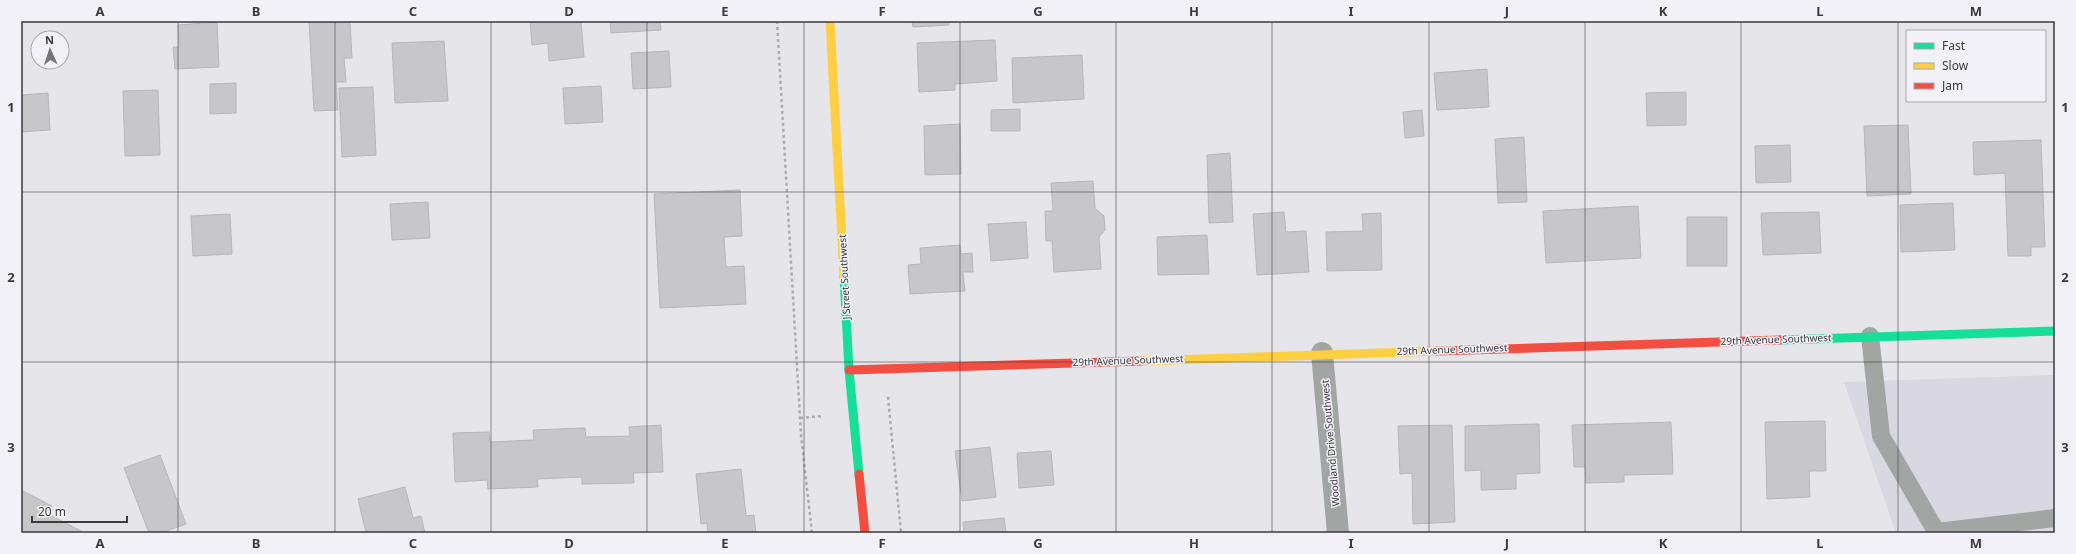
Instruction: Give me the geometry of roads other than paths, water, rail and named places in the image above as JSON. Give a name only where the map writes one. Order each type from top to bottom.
[{"type":"street","name":"J Street Southwest","points":[[830,21],[849,370],[865,533]]},
{"type":"street","name":"29th Avenue Southwest","points":[[849,370],[1322,353],[2055,331]]},
{"type":"street","name":"Woodland Drive Southwest","points":[[1322,353],[1338,533]]},
{"type":"lane","points":[[1870,336],[1882,436],[1937,532],[2055,518]]}]
